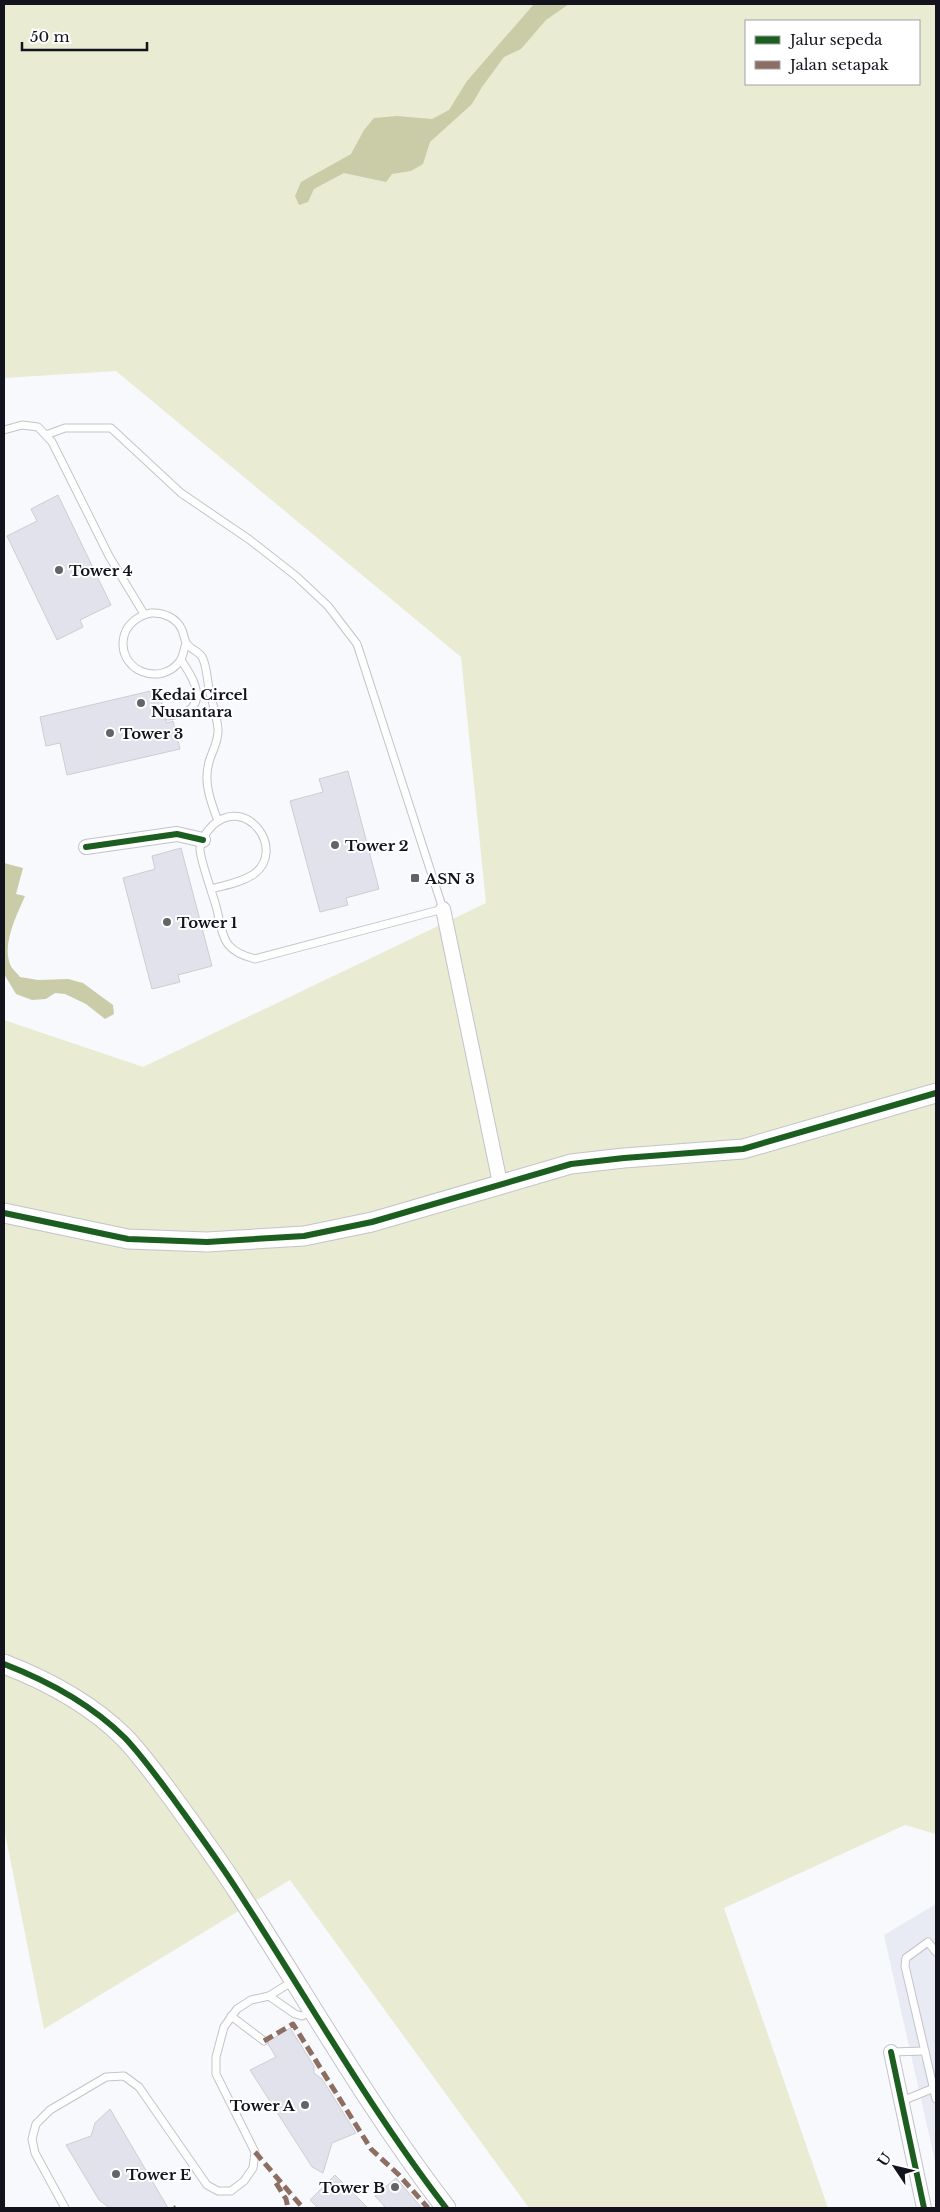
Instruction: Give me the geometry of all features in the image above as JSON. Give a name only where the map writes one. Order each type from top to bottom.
[{"type":"street","points":[[86,847],[178,834],[203,840]]},
{"type":"street","points":[[443,910],[500,1183]]},
{"type":"street","points":[[4,1213],[128,1239],[207,1242],[304,1236],[362,1224],[571,1164],[743,1149],[936,1093]]},
{"type":"street","points":[[4,1664],[38,1678],[98,1714],[125,1738],[152,1771],[211,1850],[396,2142],[446,2208]]},
{"type":"street","points":[[891,2052],[924,2208]]},
{"type":"lane","points":[[4,430],[22,425],[38,427],[52,442],[109,556],[144,614]]},
{"type":"lane","points":[[46,436],[65,428],[110,428],[181,493],[250,540],[296,576],[328,606],[356,644],[443,910],[255,959],[232,950],[224,936],[211,889],[200,848],[206,832],[218,821],[236,816],[252,821],[261,831],[266,848],[263,861],[255,873],[240,881],[211,889]]},
{"type":"lane","points":[[158,612],[172,618],[182,629],[186,643],[181,660],[171,671],[156,675],[142,673],[130,664],[123,650],[124,636],[131,622],[144,614],[158,612]]},
{"type":"lane","points":[[186,643],[203,657],[218,730],[216,744],[209,763],[207,779],[209,798],[218,821]]},
{"type":"lane","points":[[168,716],[186,712],[193,706],[197,692],[192,677],[181,660]]},
{"type":"lane","points":[[936,1952],[928,1942],[906,1958],[905,1966],[936,2099]]},
{"type":"lane","points":[[65,2208],[34,2153],[32,2139],[36,2124],[50,2110],[106,2076],[124,2076],[138,2087],[207,2185],[218,2191],[231,2190],[244,2181],[253,2168],[255,2152],[216,2074],[216,2057],[224,2027],[236,2009],[251,2000],[269,1996],[295,1980]]},
{"type":"lane","points":[[269,1996],[295,2014],[302,2016],[314,2010]]},
{"type":"lane","points":[[232,2016],[264,2041]]},
{"type":"lane","points":[[891,2052],[925,2051]]},
{"type":"lane","points":[[902,2102],[934,2088]]},
{"type":"shaded area","points":[[4,4],[936,4],[936,1834],[905,1825],[724,1908],[828,2208],[529,2208],[290,1880],[44,2029],[4,1828],[4,1020],[143,1067],[486,903],[461,657],[116,371],[4,378]]},
{"type":"shaded area","points":[[534,4],[569,4],[546,20],[521,49],[504,57],[472,104],[430,142],[423,164],[411,171],[392,174],[386,182],[344,173],[314,189],[308,202],[299,205],[295,196],[301,182],[351,154],[364,130],[374,118],[397,116],[432,119],[449,110],[467,81]]},
{"type":"shaded area","points":[[4,863],[23,868],[16,894],[25,896],[9,938],[8,947],[8,956],[12,967],[20,977],[38,980],[68,979],[83,983],[113,1005],[114,1014],[105,1019],[86,1004],[65,994],[55,993],[46,999],[32,1000],[16,994],[4,974]]},
{"type":"shaded area","points":[[936,1904],[936,2166],[884,1935]]},
{"type":"building","name":"Tower 4","points":[[58,495],[111,605],[80,620],[83,627],[57,640],[7,536],[37,521],[31,509]]},
{"type":"building","name":"Tower 3","points":[[159,689],[164,712],[163,717],[167,723],[173,721],[180,749],[67,775],[60,743],[46,746],[40,717]]},
{"type":"building","name":"Tower 2","points":[[348,771],[379,889],[346,898],[348,905],[320,912],[290,801],[323,792],[319,779]]},
{"type":"building","name":"Tower 1","points":[[181,848],[212,966],[178,975],[180,982],[152,989],[123,878],[155,869],[152,856]]},
{"type":"building","name":"Tower A","points":[[290,2028],[314,2066],[314,2073],[322,2079],[356,2133],[332,2143],[323,2173],[312,2167],[250,2070],[276,2057],[268,2044],[269,2041]]},
{"type":"building","name":"Tower E","points":[[110,2109],[168,2208],[110,2208],[99,2200],[66,2145],[91,2136],[95,2123]]},
{"type":"building","points":[[335,2175],[368,2208],[318,2208],[310,2200]]},
{"type":"building","name":"Tower B","points":[[396,2178],[422,2208],[386,2208],[375,2196]]},
{"type":"marked path","points":[[264,2041],[293,2024],[371,2149],[399,2175],[428,2208]]},
{"type":"marked path","points":[[255,2152],[303,2208]]},
{"type":"marked path","points":[[276,2183],[286,2199],[288,2208]]},
{"type":"cycle path","points":[[86,847],[177,834],[203,840]]},
{"type":"cycle path","points":[[4,1213],[128,1239],[207,1242],[304,1236],[372,1222],[571,1164],[743,1149],[936,1093]]},
{"type":"cycle path","points":[[4,1664],[53,1686],[98,1714],[125,1738],[143,1759],[223,1869],[391,2132],[446,2208]]},
{"type":"cycle path","points":[[891,2052],[924,2208]]},
{"type":"place","name":"Tower 4","points":[[59,570]]},
{"type":"place","name":"Kedai Circel Nusantara","points":[[141,703]]},
{"type":"place","name":"Tower 3","points":[[110,733]]},
{"type":"place","name":"Tower 2","points":[[335,845]]},
{"type":"place","name":"ASN 3","points":[[415,878]]},
{"type":"place","name":"Tower 1","points":[[167,922]]},
{"type":"place","name":"Tower A","points":[[305,2105]]},
{"type":"place","name":"Tower E","points":[[116,2174]]},
{"type":"place","name":"Tower B","points":[[395,2187]]}]
